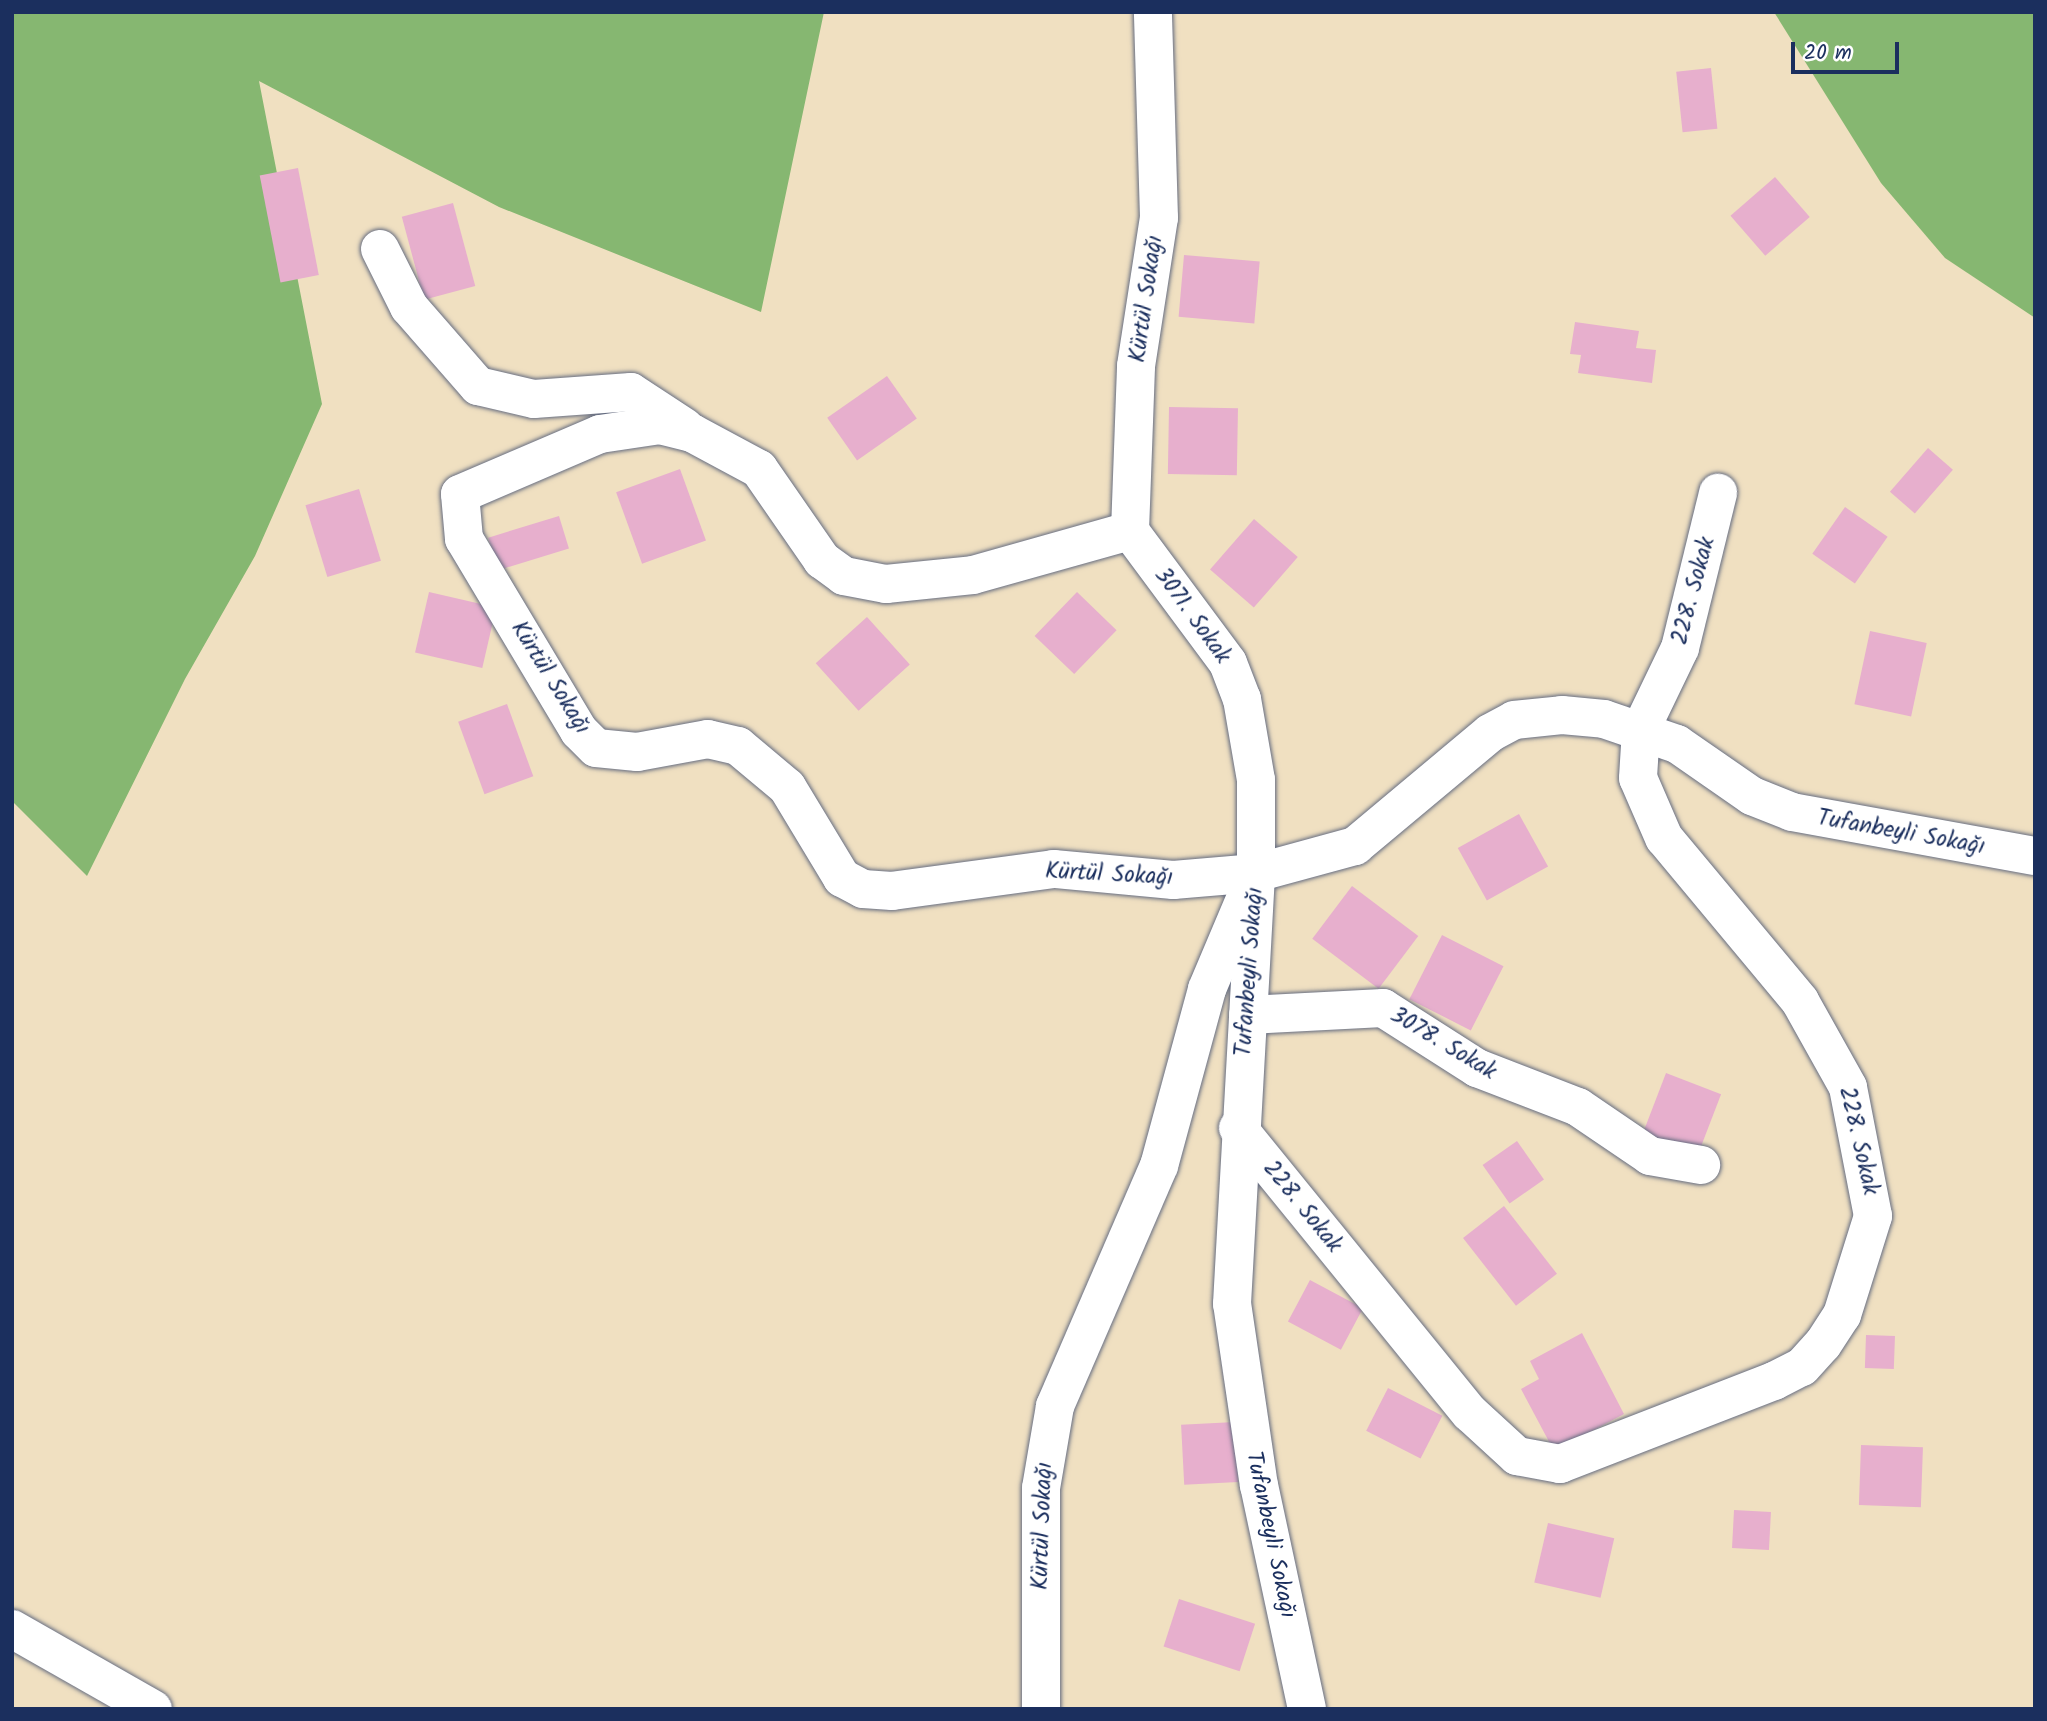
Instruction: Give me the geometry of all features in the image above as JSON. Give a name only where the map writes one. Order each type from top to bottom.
[{"type":"street","name":"Kürtül Sokağı","points":[[1041,1709],[1041,1488],[1055,1406],[1159,1166],[1207,989],[1256,873],[1172,880],[1054,869],[892,891],[863,889],[842,878],[787,787],[738,746],[708,739],[637,752],[596,748],[579,731],[464,538],[460,494],[632,425],[692,433],[759,469],[822,560],[844,576],[886,584],[973,575],[1130,531],[1136,366],[1159,218],[1153,12]]},
{"type":"street","points":[[380,249],[417,318],[478,386],[534,398],[631,393],[692,433]]},
{"type":"street","name":"228. Sokak","points":[[1238,1128],[1470,1413],[1517,1456],[1560,1464],[1802,1367],[1842,1315],[1872,1226],[1869,1179],[1848,1087],[1800,1001],[1704,889],[1647,810],[1638,778],[1641,729],[1680,648],[1718,493]]},
{"type":"street","name":"3071. Sokak","points":[[1130,531],[1228,663],[1242,699],[1256,780],[1256,873]]},
{"type":"street","name":"Tufanbeyli Sokağı","points":[[1307,1709],[1259,1486],[1231,1304],[1238,1128],[1256,873],[1355,846],[1453,761],[1514,720],[1562,715],[1641,729],[1792,812],[2035,856]]},
{"type":"street","name":"3078. Sokak","points":[[1248,1015],[1382,1008],[1477,1068],[1578,1107],[1650,1156],[1701,1165]]},
{"type":"street","points":[[12,1629],[153,1709]]},
{"type":"green space","points":[[12,12],[824,12],[761,312],[499,207],[259,81],[322,404],[255,556],[185,679],[87,876],[12,801]]},
{"type":"green space","points":[[1774,12],[2035,12],[2035,318],[1945,258],[1881,183]]},
{"type":"building","points":[[1711,68],[1717,129],[1683,132],[1676,72]]},
{"type":"building","points":[[298,168],[319,275],[281,282],[260,175]]},
{"type":"building","points":[[1775,177],[1810,217],[1765,256],[1730,216]]},
{"type":"building","points":[[453,203],[475,286],[424,300],[402,217]]},
{"type":"building","points":[[1184,255],[1260,262],[1254,323],[1179,317]]},
{"type":"building","points":[[1575,322],[1639,331],[1636,348],[1656,350],[1652,383],[1578,373],[1581,355],[1570,354]]},
{"type":"building","points":[[887,376],[917,419],[857,460],[827,418]]},
{"type":"building","points":[[1169,407],[1238,408],[1237,475],[1168,474]]},
{"type":"building","points":[[1928,448],[1953,470],[1915,513],[1890,492]]},
{"type":"building","points":[[680,469],[706,540],[642,564],[616,492]]},
{"type":"building","points":[[359,489],[381,561],[327,577],[305,505]]},
{"type":"building","points":[[1845,507],[1888,537],[1855,584],[1812,554]]},
{"type":"building","points":[[559,516],[569,549],[498,570],[488,538]]},
{"type":"building","points":[[1254,519],[1298,557],[1254,608],[1210,570]]},
{"type":"building","points":[[429,592],[496,608],[482,668],[415,652]]},
{"type":"building","points":[[1077,592],[1117,630],[1074,674],[1035,636]]},
{"type":"building","points":[[867,617],[910,665],[859,711],[816,663]]},
{"type":"building","points":[[1870,631],[1927,643],[1911,716],[1854,704]]},
{"type":"building","points":[[507,704],[533,776],[484,794],[458,722]]},
{"type":"building","points":[[1519,814],[1548,866],[1487,900],[1458,848]]},
{"type":"building","points":[[1352,886],[1418,936],[1379,989],[1312,939]]},
{"type":"building","points":[[1442,935],[1503,966],[1471,1030],[1409,999]]},
{"type":"building","points":[[1666,1073],[1721,1094],[1698,1154],[1643,1133]]},
{"type":"building","points":[[1517,1141],[1544,1180],[1510,1204],[1483,1165]]},
{"type":"building","points":[[1504,1206],[1557,1274],[1516,1306],[1463,1238]]},
{"type":"building","points":[[1310,1280],[1363,1308],[1341,1350],[1288,1321]]},
{"type":"building","points":[[1582,1333],[1624,1414],[1554,1451],[1521,1389],[1539,1379],[1530,1361]]},
{"type":"building","points":[[1866,1335],[1895,1336],[1894,1369],[1865,1368]]},
{"type":"building","points":[[1388,1388],[1442,1416],[1421,1458],[1366,1431]]},
{"type":"building","points":[[1235,1422],[1238,1482],[1184,1485],[1181,1425]]},
{"type":"building","points":[[1861,1445],[1923,1447],[1921,1507],[1859,1505]]},
{"type":"building","points":[[1734,1510],[1771,1512],[1769,1550],[1732,1548]]},
{"type":"building","points":[[1548,1523],[1614,1538],[1601,1598],[1534,1582]]},
{"type":"building","points":[[1179,1599],[1255,1624],[1240,1671],[1164,1647]]}]
